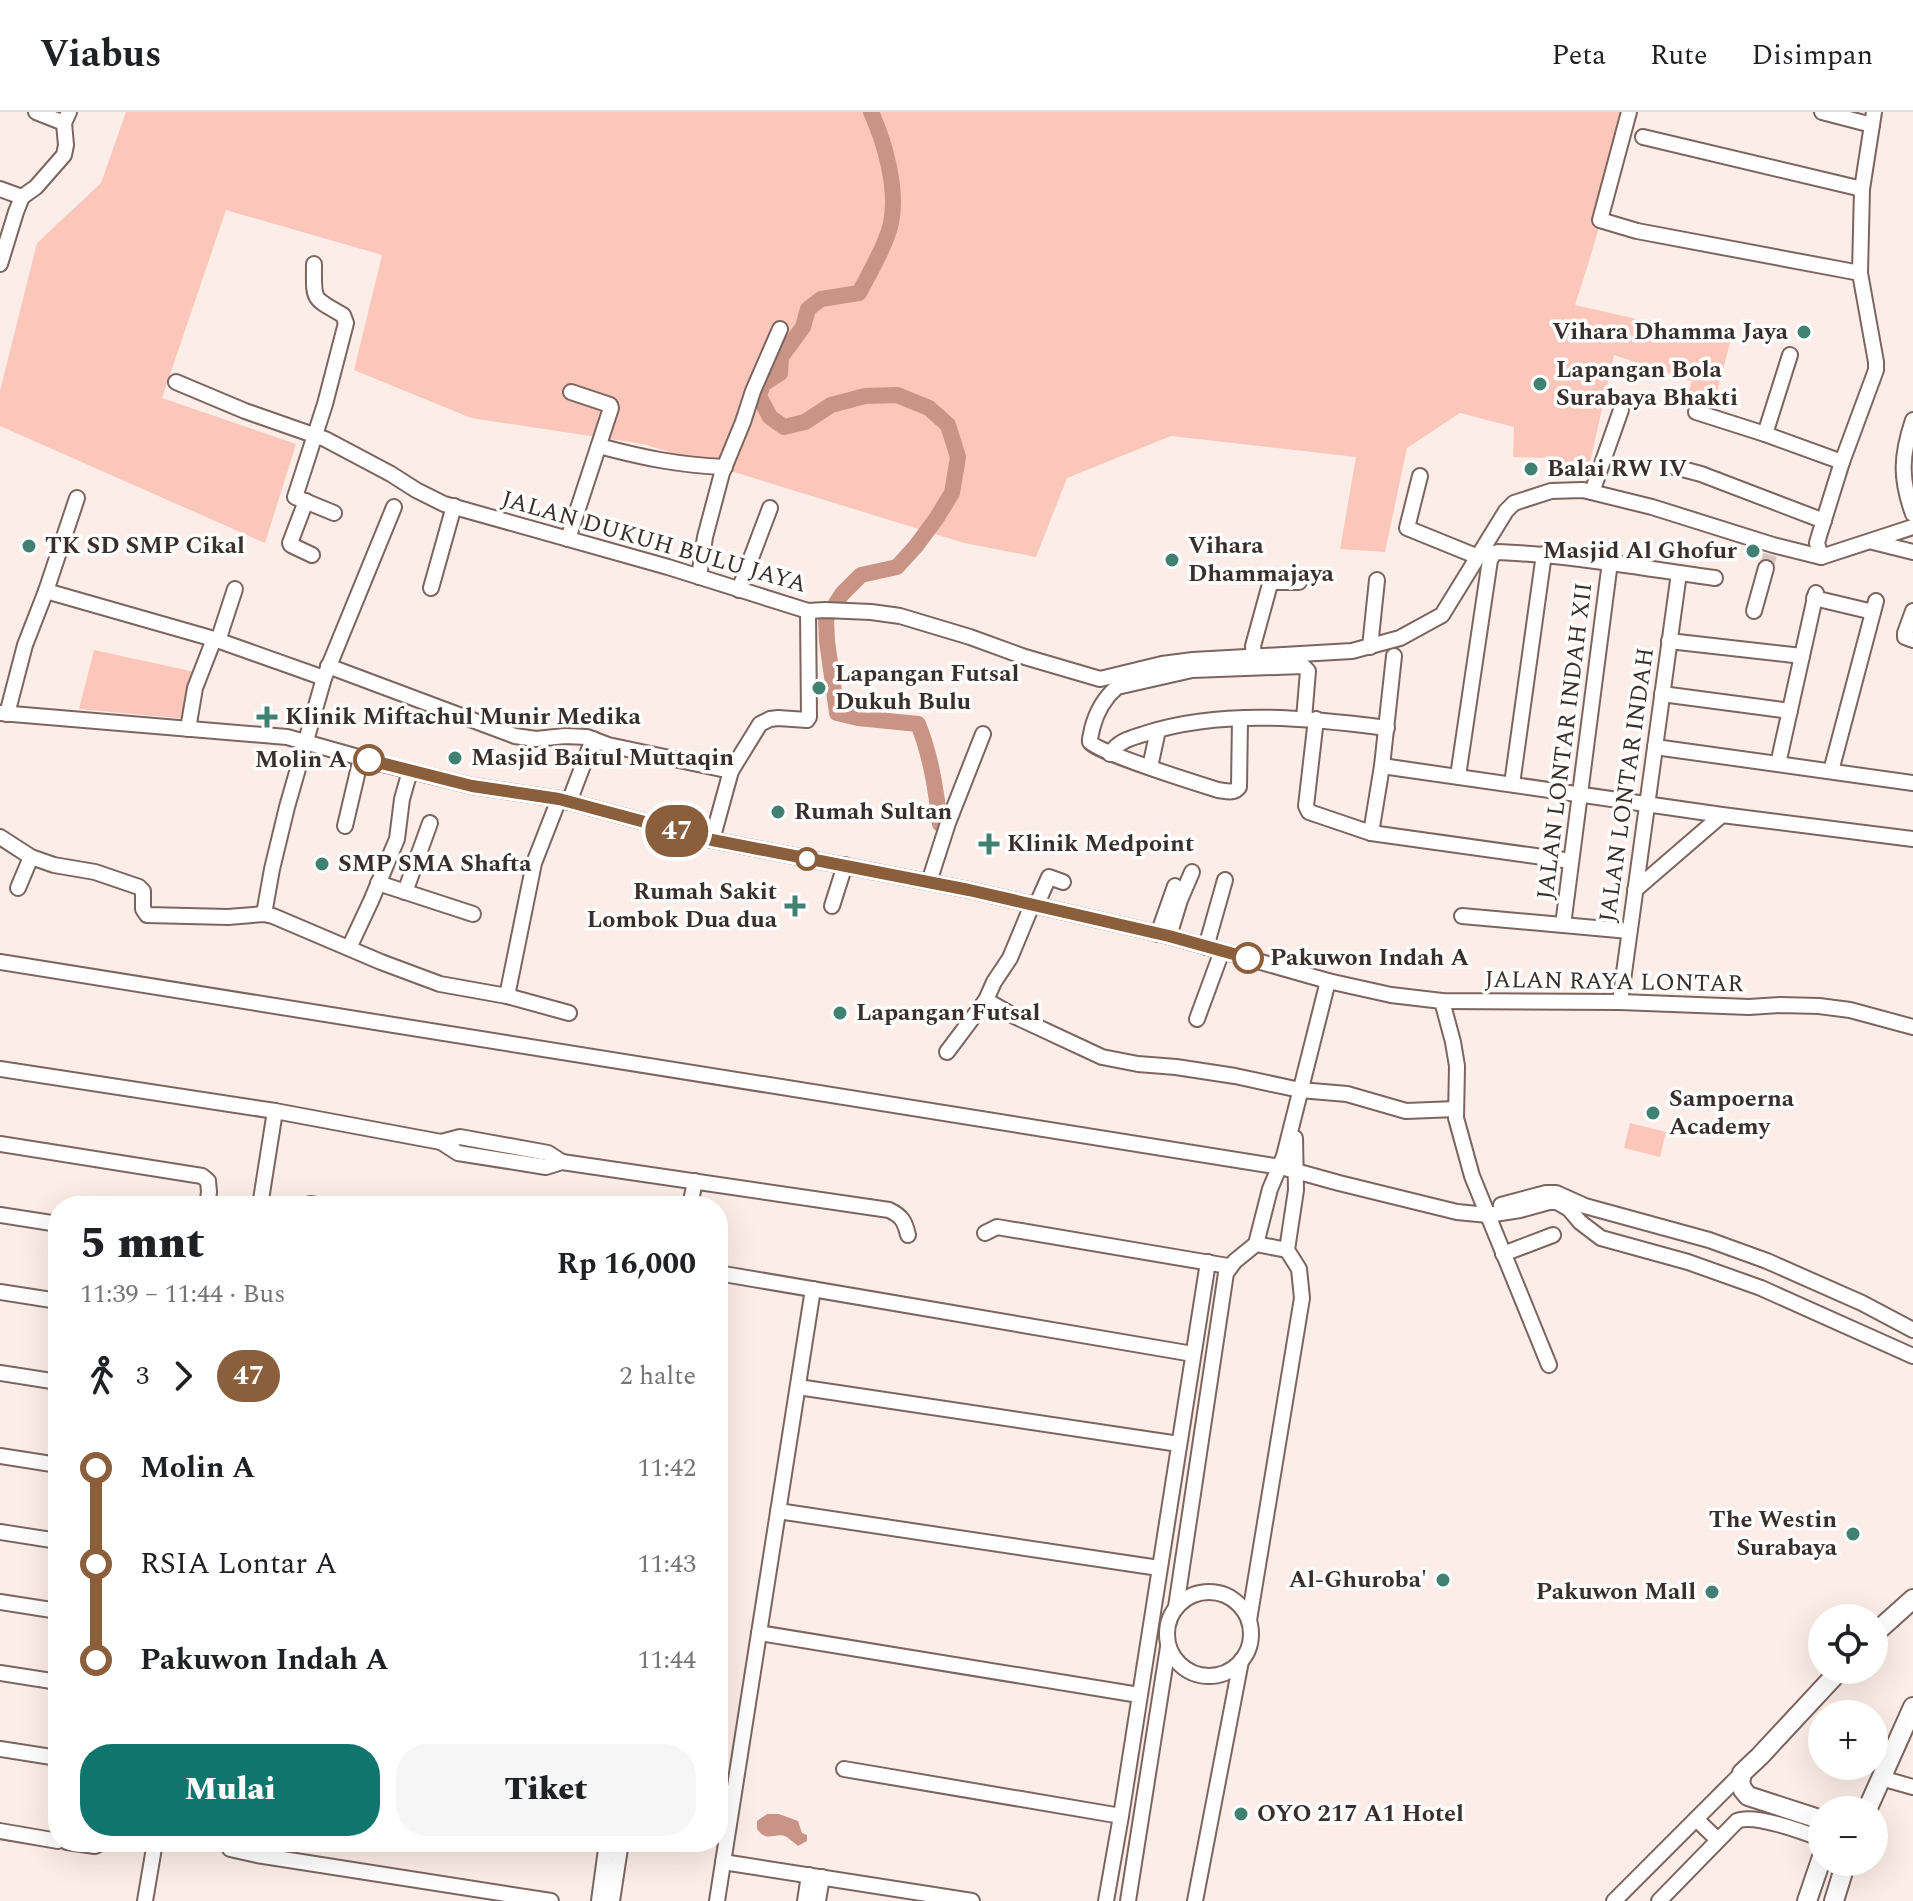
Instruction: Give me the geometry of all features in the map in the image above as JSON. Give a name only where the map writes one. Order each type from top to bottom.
[{"type":"main road","points":[[1888,1621],[1913,1599]]},
{"type":"main road","points":[[1808,1815],[1748,1796],[1740,1783],[1742,1773],[1827,1684]]},
{"type":"main road","points":[[1888,1762],[1913,1707]]},
{"type":"main road","points":[[1807,1901],[1816,1876]]},
{"type":"main road","points":[[1834,1901],[1842,1876]]},
{"type":"street","points":[[0,264],[22,197],[36,187],[64,155],[66,117],[36,112]]},
{"type":"street","points":[[1629,112],[1600,220],[1637,231],[1860,273]]},
{"type":"street","points":[[1822,112],[1873,118],[1862,189],[1860,273],[1877,365],[1817,543],[1821,557],[1913,527]]},
{"type":"street","points":[[1643,137],[1862,189]]},
{"type":"street","points":[[0,189],[22,197]]},
{"type":"street","points":[[314,264],[315,297],[343,315],[346,323],[316,436],[295,495],[334,513]]},
{"type":"street","points":[[699,577],[705,537],[725,467],[780,329]]},
{"type":"street","points":[[1765,434],[1790,355]]},
{"type":"street","name":"JALAN DUKUH BULU JAYA","points":[[176,382],[316,436],[398,495],[430,497],[808,611],[900,616],[1100,679],[1162,664],[1317,654],[1370,647],[1400,638],[1442,615],[1476,556],[1514,503],[1551,491],[1592,492],[1652,507],[1772,548],[1821,557]]},
{"type":"street","points":[[568,539],[611,406],[571,392]]},
{"type":"street","points":[[1592,492],[1621,410]]},
{"type":"street","points":[[1696,412],[1842,462]]},
{"type":"street","points":[[1913,420],[1903,451],[1908,501],[1913,514]]},
{"type":"street","points":[[599,446],[650,459],[725,467]]},
{"type":"street","points":[[1671,466],[1701,474],[1824,521]]},
{"type":"street","points":[[1420,476],[1407,528],[1476,556]]},
{"type":"street","points":[[264,914],[272,869],[326,672],[398,495]]},
{"type":"street","points":[[4,714],[77,498]]},
{"type":"street","points":[[306,501],[290,543],[312,555]]},
{"type":"street","points":[[431,588],[454,506]]},
{"type":"street","points":[[739,590],[770,508]]},
{"type":"street","points":[[1873,541],[1913,552]]},
{"type":"street","points":[[1458,776],[1490,560],[1494,553],[1544,554],[1715,578]]},
{"type":"street","points":[[1512,784],[1544,554]]},
{"type":"street","name":"JALAN LONTAR INDAH XII","points":[[1563,925],[1610,562]]},
{"type":"street","points":[[1754,611],[1766,568]]},
{"type":"street","name":"JALAN LONTAR INDAH","points":[[1620,1002],[1679,573]]},
{"type":"street","points":[[1370,647],[1377,580]]},
{"type":"street","points":[[1254,657],[1253,646],[1270,584],[1299,582]]},
{"type":"street","points":[[188,729],[198,681],[235,589]]},
{"type":"street","points":[[46,591],[326,672],[515,736],[536,739],[576,736],[731,771]]},
{"type":"street","points":[[1778,764],[1815,596],[1874,607],[1831,771]]},
{"type":"street","points":[[712,840],[731,771],[760,724],[778,718],[808,719],[808,611]]},
{"type":"street","points":[[1913,611],[1905,633],[1905,637],[1913,640]]},
{"type":"street","points":[[1669,641],[1802,656]]},
{"type":"street","points":[[1371,833],[1394,656]]},
{"type":"street","points":[[1240,719],[1239,787],[1235,791],[1218,790],[1110,754],[1092,745],[1090,740],[1096,713],[1117,687],[1192,670],[1303,666],[1308,671],[1310,719],[1309,812],[1371,833],[1571,861]]},
{"type":"street","points":[[1662,694],[1790,711]]},
{"type":"street","name":"JALAN RAYA LONTAR","points":[[4,714],[273,735],[472,786],[564,800],[712,840],[929,882],[1207,944],[1332,982],[1391,995],[1442,1001],[1819,1006],[1850,1010],[1913,1027]]},
{"type":"street","points":[[1110,754],[1121,742],[1158,730],[1199,722],[1310,719],[1387,728]]},
{"type":"street","points":[[1150,767],[1158,730]]},
{"type":"street","points":[[929,882],[983,734]]},
{"type":"street","points":[[507,996],[534,863],[593,739]]},
{"type":"street","points":[[1655,747],[1913,783]]},
{"type":"street","points":[[345,826],[361,758]]},
{"type":"street","points":[[1382,766],[1913,839]]},
{"type":"street","points":[[349,948],[397,839],[402,799],[410,771]]},
{"type":"street","points":[[1635,890],[1722,815]]},
{"type":"street","points":[[405,892],[430,823]]},
{"type":"street","points":[[0,837],[31,857],[54,865],[95,872],[139,887],[143,891],[144,912],[151,916],[264,914],[440,984],[507,996],[569,1013]]},
{"type":"street","points":[[18,888],[31,857]]},
{"type":"street","points":[[832,906],[845,865]]},
{"type":"street","points":[[1164,935],[1192,872]]},
{"type":"street","points":[[947,1052],[986,1000],[1049,877],[1063,882]]},
{"type":"street","points":[[1207,944],[1225,880]]},
{"type":"street","points":[[378,883],[473,914]]},
{"type":"street","points":[[1164,935],[1175,886]]},
{"type":"street","points":[[1462,916],[1629,931]]},
{"type":"street","points":[[1197,1019],[1222,951]]},
{"type":"street","points":[[0,962],[1288,1169],[1457,1212],[1520,1210],[1557,1202],[1601,1238],[1688,1262],[1761,1288],[1913,1356]]},
{"type":"street","points":[[1226,1273],[1256,1244],[1270,1189],[1288,1169],[1303,1091],[1332,982]]},
{"type":"street","points":[[986,1000],[1102,1057],[1235,1076],[1303,1091],[1347,1094],[1406,1111],[1456,1109]]},
{"type":"street","points":[[1442,1001],[1457,1066],[1459,1129],[1472,1176],[1484,1213],[1549,1365]]},
{"type":"street","points":[[0,1069],[275,1111],[441,1142],[460,1137],[548,1153],[562,1162],[889,1210],[900,1215],[908,1235]]},
{"type":"street","points":[[262,1196],[275,1111]]},
{"type":"street","points":[[0,1144],[202,1176],[208,1181],[208,1196]]},
{"type":"street","points":[[1195,1901],[1241,1661],[1250,1641],[1249,1620],[1297,1339],[1302,1298],[1299,1269],[1287,1250],[1296,1190],[1288,1169]]},
{"type":"street","points":[[692,1196],[695,1181]]},
{"type":"street","points":[[1296,1190],[1312,1184],[1339,1183]]},
{"type":"street","points":[[1484,1213],[1536,1195],[1556,1193],[1585,1206],[1709,1240],[1767,1261],[1862,1303],[1913,1330]]},
{"type":"street","points":[[0,1215],[48,1222]]},
{"type":"street","points":[[985,1233],[997,1227],[1228,1266],[1176,1607],[1167,1626],[1168,1647],[1128,1901]]},
{"type":"street","points":[[1503,1254],[1553,1235]]},
{"type":"street","points":[[1256,1244],[1287,1250]]},
{"type":"street","points":[[1761,1288],[1767,1261]]},
{"type":"street","points":[[1106,1901],[1208,1262]]},
{"type":"street","points":[[728,1275],[1193,1354]]},
{"type":"street","points":[[728,1830],[813,1289]]},
{"type":"street","points":[[0,1292],[48,1299]]},
{"type":"street","points":[[0,1373],[48,1380]]},
{"type":"street","points":[[798,1387],[1179,1444]]},
{"type":"street","points":[[0,1456],[48,1463]]},
{"type":"street","points":[[778,1511],[1159,1568]]},
{"type":"street","points":[[0,1532],[48,1539]]},
{"type":"street","points":[[1176,1607],[1197,1594],[1223,1594],[1243,1609],[1249,1620]]},
{"type":"street","points":[[0,1602],[48,1609]]},
{"type":"street","points":[[759,1633],[1139,1695]]},
{"type":"street","points":[[1168,1647],[1182,1666],[1206,1676],[1219,1675],[1241,1661]]},
{"type":"street","points":[[0,1673],[48,1680]]},
{"type":"street","points":[[0,1749],[48,1756]]},
{"type":"street","points":[[844,1769],[1121,1816]]},
{"type":"street","points":[[1614,1901],[1742,1773]]},
{"type":"street","points":[[1888,1780],[1913,1787]]},
{"type":"street","points":[[1659,1901],[1741,1818],[1808,1834]]},
{"type":"street","points":[[1696,1819],[1718,1840]]},
{"type":"street","points":[[0,1831],[48,1839]]},
{"type":"street","points":[[145,1901],[153,1852]]},
{"type":"street","points":[[275,1852],[551,1901]]},
{"type":"street","points":[[599,1901],[606,1852]]},
{"type":"street","points":[[612,1901],[619,1852]]},
{"type":"street","points":[[717,1901],[725,1852]]},
{"type":"street","points":[[723,1862],[972,1901]]},
{"type":"street","points":[[805,1901],[816,1876]]},
{"type":"street","points":[[816,1876],[818,1901]]},
{"type":"shaded area","points":[[126,112],[1626,112],[1604,209],[1575,305],[1707,335],[1709,330],[1732,335],[1711,415],[1684,405],[1692,381],[1614,355],[1589,467],[1550,466],[1551,458],[1513,457],[1514,427],[1460,413],[1407,448],[1385,552],[1340,549],[1356,457],[1171,436],[1067,478],[1036,557],[964,543],[643,444],[471,418],[354,370],[382,255],[226,210],[162,398],[296,444],[265,543],[0,426],[0,391],[37,243],[101,183]]},
{"type":"shaded area","points":[[94,650],[195,672],[187,719],[79,709]]},
{"type":"shaded area","points":[[1630,1123],[1666,1132],[1660,1157],[1624,1148]]},
{"type":"shaded area","points":[[767,1814],[779,1814],[798,1821],[802,1833],[807,1835],[807,1841],[798,1846],[787,1837],[764,1836],[757,1829],[757,1821]]},
{"type":"waterway","points":[[871,112],[885,152],[893,196],[891,223],[885,240],[859,293],[821,299],[808,309],[803,327],[781,357],[780,373],[763,384],[759,396],[770,417],[784,427],[805,422],[831,405],[865,396],[897,395],[929,408],[948,425],[958,457],[952,493],[936,519],[897,567],[861,575],[842,594],[826,619],[837,713],[918,724],[932,773],[940,824]]},
{"type":"tunnel","points":[[1766,568],[1771,552]]},
{"type":"bus line","name":"47","points":[[369,760],[472,786],[559,799],[712,840],[969,890],[1169,936],[1248,958]]},
{"type":"place","name":"Vihara Dhamma Jaya","points":[[1804,332]]},
{"type":"place","name":"Lapangan Bola Surabaya Bhakti","points":[[1540,384]]},
{"type":"place","name":"Balai RW IV","points":[[1531,469]]},
{"type":"place","name":"TK SD SMP Cikal","points":[[29,546]]},
{"type":"place","name":"Masjid Al Ghofur","points":[[1753,551]]},
{"type":"place","name":"Vihara Dhammajaya","points":[[1172,560]]},
{"type":"place","name":"Lapangan Futsal Dukuh Bulu","points":[[819,688]]},
{"type":"place","name":"Klinik Miftachul Munir Medika","points":[[267,717]]},
{"type":"place","name":"Masjid Baitul Muttaqin","points":[[455,758]]},
{"type":"place","name":"Molin A","points":[[369,760]]},
{"type":"place","name":"Rumah Sultan","points":[[778,812]]},
{"type":"place","name":"Klinik Medpoint","points":[[989,844]]},
{"type":"place","name":"SMP SMA Shafta","points":[[322,864]]},
{"type":"place","name":"Rumah Sakit Lombok Dua dua","points":[[795,906]]},
{"type":"place","name":"Pakuwon Indah A","points":[[1248,958]]},
{"type":"place","name":"Lapangan Futsal","points":[[840,1013]]},
{"type":"place","name":"Sampoerna Academy","points":[[1653,1113]]},
{"type":"place","name":"The Westin Surabaya","points":[[1853,1534]]},
{"type":"place","name":"Al-Ghuroba'","points":[[1443,1580]]},
{"type":"place","name":"Pakuwon Mall","points":[[1712,1592]]},
{"type":"place","name":"OYO 217 A1 Hotel","points":[[1241,1814]]}]
